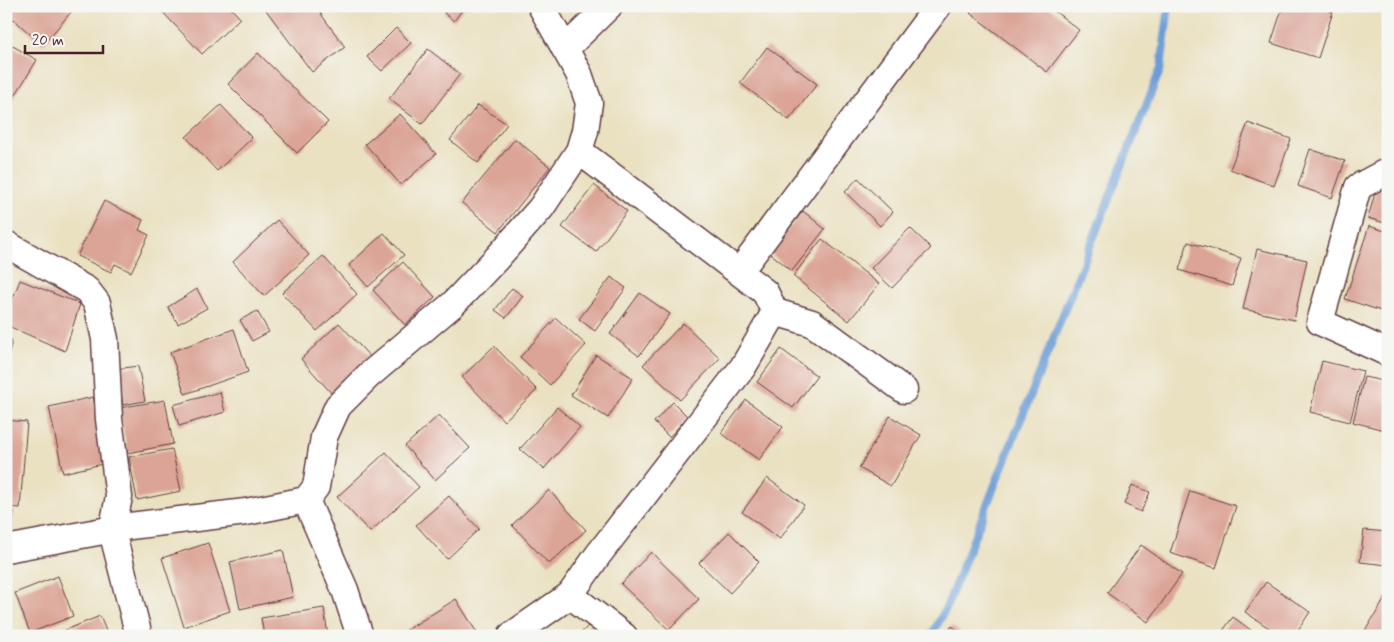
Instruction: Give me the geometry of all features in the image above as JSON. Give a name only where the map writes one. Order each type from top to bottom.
[{"type":"street","points":[[6,549],[112,531],[130,526],[246,512],[306,500],[316,487],[324,437],[338,406],[368,376],[453,304],[541,208],[579,151],[585,131],[589,103],[579,74],[541,6]]},
{"type":"street","points":[[565,49],[609,6]]},
{"type":"street","points":[[740,271],[938,6]]},
{"type":"street","points":[[579,151],[740,271],[765,292],[775,312],[812,323],[904,390]]},
{"type":"street","points":[[1388,171],[1358,186],[1320,322],[1388,353]]},
{"type":"street","points":[[6,244],[87,290],[97,303],[105,339],[109,420],[119,498],[112,531],[139,636]]},
{"type":"street","points":[[511,636],[570,595],[598,554],[743,366],[775,312]]},
{"type":"street","points":[[306,500],[345,590],[360,636]]},
{"type":"street","points":[[570,595],[624,636]]},
{"type":"building","points":[[6,6],[64,6],[71,12],[43,45],[6,13]]},
{"type":"building","points":[[157,6],[229,6],[240,18],[202,54]]},
{"type":"building","points":[[272,6],[315,6],[345,47],[312,72],[266,10]]},
{"type":"building","points":[[449,6],[465,6],[454,21],[444,13]]},
{"type":"building","points":[[975,6],[1048,6],[1079,30],[1047,72],[970,13]]},
{"type":"building","points":[[1283,6],[1315,6],[1333,12],[1318,58],[1271,43]]},
{"type":"building","points":[[396,28],[411,43],[382,71],[367,57]]},
{"type":"building","points":[[6,42],[37,60],[13,99],[6,95]]},
{"type":"building","points":[[767,47],[817,84],[789,120],[740,83]]},
{"type":"building","points":[[428,49],[460,74],[422,124],[389,99]]},
{"type":"building","points":[[258,53],[328,122],[297,153],[228,84]]},
{"type":"building","points":[[221,105],[252,138],[217,171],[186,137]]},
{"type":"building","points":[[478,105],[507,124],[478,163],[450,140]]},
{"type":"building","points":[[400,114],[436,154],[401,185],[365,144]]},
{"type":"building","points":[[1248,123],[1291,139],[1274,186],[1230,169]]},
{"type":"building","points":[[515,139],[550,167],[498,232],[462,203]]},
{"type":"building","points":[[1310,149],[1345,161],[1332,198],[1298,186]]},
{"type":"building","points":[[858,178],[893,212],[880,226],[845,192]]},
{"type":"building","points":[[1378,182],[1388,185],[1388,224],[1368,218]]},
{"type":"building","points":[[594,185],[627,211],[596,252],[562,227]]},
{"type":"building","points":[[104,201],[143,220],[139,230],[149,235],[131,272],[115,264],[111,272],[77,256]]},
{"type":"building","points":[[803,211],[825,229],[792,271],[770,253]]},
{"type":"building","points":[[277,220],[309,255],[264,296],[233,262]]},
{"type":"building","points":[[1369,226],[1388,232],[1388,301],[1384,312],[1345,299]]},
{"type":"building","points":[[910,228],[931,248],[892,288],[871,268]]},
{"type":"building","points":[[384,233],[404,255],[368,287],[349,265]]},
{"type":"building","points":[[822,239],[879,284],[849,321],[793,276]]},
{"type":"building","points":[[1188,242],[1241,258],[1232,286],[1179,270]]},
{"type":"building","points":[[1257,249],[1307,260],[1294,320],[1243,309]]},
{"type":"building","points":[[323,256],[357,294],[317,331],[282,293]]},
{"type":"building","points":[[403,262],[435,297],[405,325],[373,290]]},
{"type":"building","points":[[611,277],[626,288],[595,331],[579,319]]},
{"type":"building","points":[[20,280],[80,304],[65,351],[6,325],[6,316]]},
{"type":"building","points":[[512,288],[523,296],[506,318],[495,310]]},
{"type":"building","points":[[197,289],[207,308],[178,324],[168,307]]},
{"type":"building","points":[[640,293],[670,314],[639,356],[610,334]]},
{"type":"building","points":[[257,311],[269,332],[252,341],[240,320]]},
{"type":"building","points":[[556,318],[586,345],[550,385],[520,357]]},
{"type":"building","points":[[339,323],[372,359],[333,395],[301,359]]},
{"type":"building","points":[[683,323],[720,358],[680,400],[643,365]]},
{"type":"building","points":[[234,329],[248,372],[185,394],[170,352]]},
{"type":"building","points":[[6,339],[12,340],[7,362],[6,362]]},
{"type":"building","points":[[494,346],[537,390],[504,421],[462,377]]},
{"type":"building","points":[[781,349],[817,376],[793,408],[757,382]]},
{"type":"building","points":[[596,355],[633,378],[608,418],[571,395]]},
{"type":"building","points":[[1322,361],[1363,371],[1350,422],[1310,412]]},
{"type":"building","points":[[138,366],[145,401],[123,405],[116,369]]},
{"type":"building","points":[[1364,377],[1388,382],[1388,431],[1353,422]]},
{"type":"building","points":[[220,392],[225,412],[179,426],[173,405]]},
{"type":"building","points":[[93,397],[107,463],[63,473],[49,407]]},
{"type":"building","points":[[165,400],[173,444],[128,453],[119,408]]},
{"type":"building","points":[[746,400],[783,427],[759,460],[721,433]]},
{"type":"building","points":[[673,402],[688,417],[669,437],[654,422]]},
{"type":"building","points":[[557,407],[580,427],[544,469],[520,449]]},
{"type":"building","points":[[439,415],[470,448],[435,480],[405,446]]},
{"type":"building","points":[[890,416],[921,435],[891,486],[859,468]]},
{"type":"building","points":[[6,420],[27,422],[20,508],[6,507]]},
{"type":"building","points":[[172,449],[181,491],[137,500],[129,457]]},
{"type":"building","points":[[386,452],[419,487],[370,532],[337,497]]},
{"type":"building","points":[[767,478],[804,505],[780,539],[742,512]]},
{"type":"building","points":[[1132,485],[1150,492],[1141,512],[1124,504]]},
{"type":"building","points":[[549,490],[586,530],[549,564],[512,525]]},
{"type":"building","points":[[1190,491],[1236,506],[1216,568],[1170,553]]},
{"type":"building","points":[[449,496],[479,529],[447,559],[416,525]]},
{"type":"building","points":[[6,510],[14,511],[11,537],[6,536]]},
{"type":"building","points":[[1364,530],[1388,532],[1388,565],[1360,562]]},
{"type":"building","points":[[729,532],[759,562],[730,593],[699,563]]},
{"type":"building","points":[[208,543],[230,611],[184,627],[162,558]]},
{"type":"building","points":[[1141,545],[1182,574],[1148,622],[1107,593]]},
{"type":"building","points":[[283,550],[293,597],[240,609],[230,562]]},
{"type":"building","points":[[651,552],[699,599],[669,630],[621,584]]},
{"type":"building","points":[[58,576],[73,616],[30,633],[15,593]]},
{"type":"building","points":[[1266,582],[1310,612],[1294,636],[1281,636],[1245,612]]},
{"type":"building","points":[[1388,594],[1388,636],[1366,636],[1363,634]]},
{"type":"building","points":[[456,599],[479,636],[403,636],[402,633]]},
{"type":"building","points":[[324,608],[328,636],[264,636],[261,618]]},
{"type":"building","points":[[100,616],[108,636],[51,636]]},
{"type":"building","points":[[1233,617],[1259,636],[1219,636]]},
{"type":"building","points":[[592,622],[606,636],[578,636]]},
{"type":"building","points":[[952,626],[966,636],[945,636]]},
{"type":"waterway","points":[[931,636],[946,608],[1161,68],[1169,6]]}]
